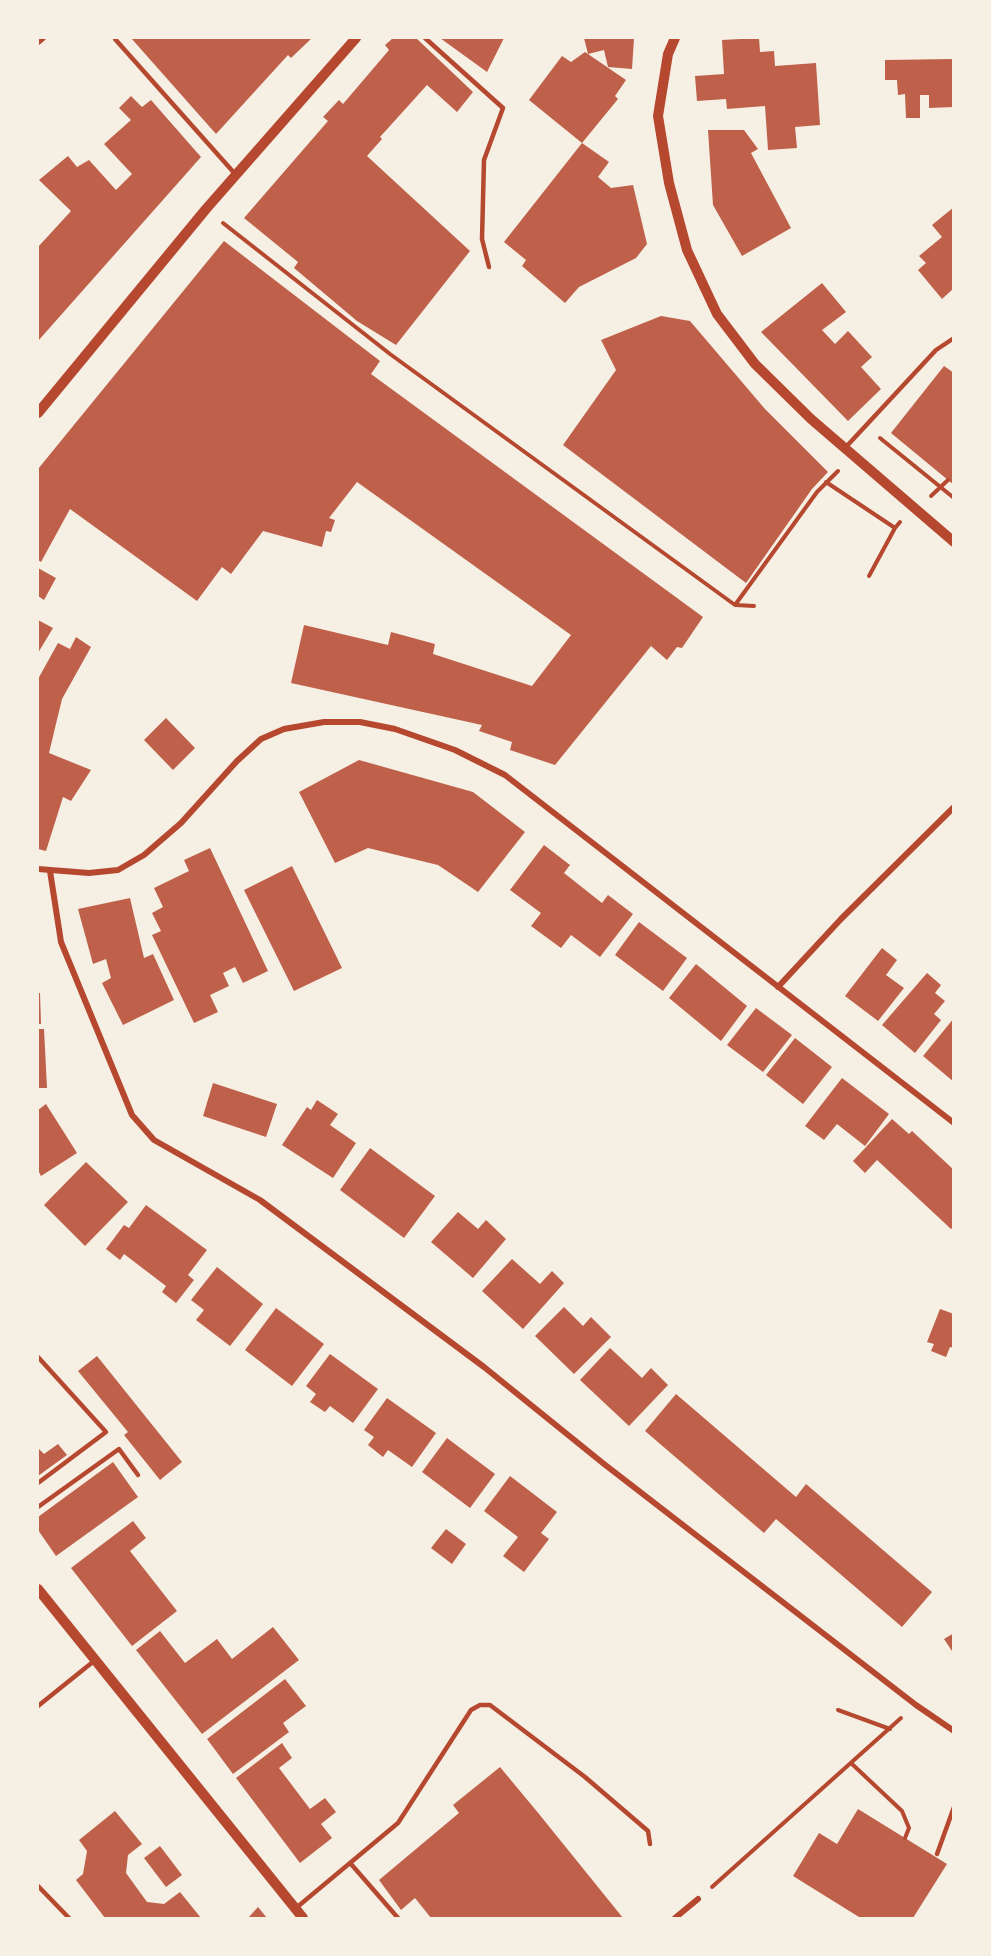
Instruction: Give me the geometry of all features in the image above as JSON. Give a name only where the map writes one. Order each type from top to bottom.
[{"type":"street","points":[[38,413],[206,209],[356,38]]},
{"type":"street","points":[[675,38],[668,54],[658,116],[669,183],[687,250],[717,314],[755,364],[914,510],[954,542]]},
{"type":"street","points":[[38,869],[89,873],[118,870],[144,855],[181,823],[237,761],[261,740],[294,727],[324,722],[360,722],[395,729],[455,750],[505,775],[954,1123]]},
{"type":"street","points":[[778,987],[841,919],[954,807]]},
{"type":"street","points":[[50,871],[61,942],[132,1115],[154,1140],[260,1200],[484,1367],[604,1464],[916,1705],[954,1731]]},
{"type":"street","points":[[38,1590],[303,1918]]},
{"type":"street","points":[[675,1918],[698,1899]]},
{"type":"lane","points":[[38,43],[44,38]]},
{"type":"lane","points":[[425,38],[503,108],[484,160],[482,239],[489,267]]},
{"type":"lane","points":[[115,39],[236,176]]},
{"type":"lane","points":[[849,451],[865,425],[936,350],[954,338]]},
{"type":"lane","points":[[38,1357],[106,1432],[38,1483]]},
{"type":"lane","points":[[38,1507],[119,1449],[138,1475]]},
{"type":"lane","points":[[38,1706],[95,1660]]},
{"type":"lane","points":[[296,1908],[398,1823],[471,1710],[485,1704],[585,1777],[648,1831],[650,1844]]},
{"type":"lane","points":[[937,1854],[954,1807]]},
{"type":"lane","points":[[351,1864],[398,1918]]},
{"type":"lane","points":[[38,1886],[69,1918]]},
{"type":"path","points":[[206,209],[390,354],[735,605],[754,606]]},
{"type":"path","points":[[865,425],[954,498]]},
{"type":"path","points":[[735,605],[849,451]]},
{"type":"path","points":[[941,488],[948,480]]},
{"type":"path","points":[[826,482],[894,528]]},
{"type":"path","points":[[868,576],[894,528],[914,510]]},
{"type":"path","points":[[698,1899],[916,1705]]},
{"type":"path","points":[[838,1710],[890,1729]]},
{"type":"path","points":[[852,1764],[902,1811],[909,1828],[905,1838]]},
{"type":"building","points":[[131,38],[312,38],[291,58],[288,55],[216,134]]},
{"type":"building","points":[[393,38],[416,38],[473,92],[457,112],[427,85],[380,137],[382,139],[367,156],[470,251],[396,345],[357,321],[294,268],[298,262],[244,218],[328,121],[323,117],[339,100],[343,104],[389,50],[385,45]]},
{"type":"building","points":[[440,38],[504,38],[487,72]]},
{"type":"building","points":[[584,38],[634,38],[632,69],[608,67],[604,50],[588,54]]},
{"type":"building","points":[[759,38],[760,52],[774,51],[775,66],[816,63],[820,125],[795,127],[797,148],[768,150],[765,106],[727,109],[726,99],[697,101],[695,76],[724,74],[722,40]]},
{"type":"building","points":[[585,52],[626,80],[615,96],[618,99],[582,143],[529,100],[562,56],[571,62]]},
{"type":"building","points":[[954,59],[954,107],[929,108],[929,95],[920,95],[920,118],[906,118],[905,94],[898,95],[897,80],[885,80],[885,60]]},
{"type":"building","points":[[131,96],[142,107],[151,100],[201,157],[38,341],[38,247],[71,211],[39,180],[68,156],[77,167],[89,160],[116,190],[132,174],[104,144],[131,120],[119,108]]},
{"type":"building","points":[[708,130],[744,130],[758,149],[751,153],[791,228],[742,256],[713,205]]},
{"type":"building","points":[[582,143],[609,162],[598,177],[611,188],[633,185],[647,244],[636,258],[579,287],[565,303],[522,266],[526,260],[504,242]]},
{"type":"building","points":[[954,207],[954,288],[942,299],[918,270],[926,263],[919,256],[942,237],[932,225]]},
{"type":"building","points":[[224,241],[380,361],[371,374],[703,617],[682,648],[677,647],[667,660],[651,646],[555,765],[510,750],[512,742],[479,731],[482,725],[291,683],[304,625],[388,645],[391,632],[435,644],[433,654],[532,686],[571,635],[357,482],[329,518],[335,520],[331,532],[326,531],[322,547],[263,531],[231,574],[222,567],[197,601],[70,509],[41,562],[38,560],[38,469]]},
{"type":"building","points":[[822,283],[846,312],[822,330],[835,344],[848,331],[872,357],[861,367],[881,389],[848,421],[761,332]]},
{"type":"building","points":[[661,316],[690,321],[765,409],[828,472],[812,489],[746,583],[563,445],[616,370],[601,340]]},
{"type":"building","points":[[944,366],[954,373],[954,485],[891,433]]},
{"type":"building","points":[[38,568],[56,578],[44,600],[38,596]]},
{"type":"building","points":[[38,620],[53,628],[38,653]]},
{"type":"building","points":[[76,637],[91,647],[62,699],[49,753],[91,770],[71,801],[63,797],[46,851],[38,849],[38,679],[58,643],[70,649]]},
{"type":"building","points":[[166,718],[195,748],[173,770],[144,740]]},
{"type":"building","points":[[359,760],[473,792],[525,832],[478,892],[438,865],[368,848],[335,863],[299,792]]},
{"type":"building","points":[[544,845],[570,865],[564,873],[602,903],[608,895],[633,914],[600,957],[571,935],[561,948],[531,926],[541,913],[510,890]]},
{"type":"building","points":[[210,848],[268,971],[243,983],[235,967],[223,973],[229,986],[210,995],[218,1012],[194,1023],[152,935],[161,931],[152,913],[163,907],[154,888],[189,871],[184,860]]},
{"type":"building","points":[[292,866],[342,968],[294,991],[244,890]]},
{"type":"building","points":[[130,898],[144,958],[153,954],[174,1000],[123,1025],[102,983],[111,978],[106,959],[93,964],[78,909]]},
{"type":"building","points":[[639,922],[687,958],[663,991],[615,955]]},
{"type":"building","points":[[882,948],[897,960],[886,975],[904,988],[878,1021],[845,996]]},
{"type":"building","points":[[696,964],[747,1006],[721,1041],[669,998]]},
{"type":"building","points":[[927,973],[941,985],[935,993],[945,1001],[934,1014],[941,1020],[915,1053],[882,1025]]},
{"type":"building","points":[[38,993],[40,993],[41,1024],[38,1024]]},
{"type":"building","points":[[756,1008],[792,1035],[763,1072],[727,1045]]},
{"type":"building","points":[[954,1018],[954,1082],[923,1056]]},
{"type":"building","points":[[38,1029],[44,1029],[47,1088],[38,1088]]},
{"type":"building","points":[[795,1038],[832,1067],[803,1104],[766,1075]]},
{"type":"building","points":[[842,1078],[889,1114],[865,1146],[837,1124],[824,1140],[805,1126]]},
{"type":"building","points":[[213,1083],[277,1104],[266,1137],[203,1116]]},
{"type":"building","points":[[317,1100],[338,1114],[330,1125],[356,1143],[333,1178],[282,1145],[307,1107],[311,1110]]},
{"type":"building","points":[[46,1104],[77,1153],[41,1176],[38,1170],[38,1110]]},
{"type":"building","points":[[892,1119],[909,1134],[912,1131],[954,1170],[954,1226],[951,1229],[877,1160],[865,1173],[853,1161]]},
{"type":"building","points":[[370,1148],[435,1196],[404,1238],[340,1190]]},
{"type":"building","points":[[86,1162],[128,1202],[85,1246],[44,1205]]},
{"type":"building","points":[[146,1205],[207,1250],[188,1275],[194,1280],[176,1303],[162,1292],[166,1286],[124,1254],[120,1260],[106,1249],[124,1225],[129,1228]]},
{"type":"building","points":[[458,1212],[478,1229],[486,1220],[506,1239],[473,1278],[431,1242]]},
{"type":"building","points":[[512,1259],[540,1284],[552,1271],[564,1283],[523,1329],[482,1291]]},
{"type":"building","points":[[217,1267],[263,1304],[230,1346],[196,1320],[204,1310],[191,1300]]},
{"type":"building","points":[[564,1307],[583,1326],[591,1317],[611,1337],[574,1374],[535,1336]]},
{"type":"building","points":[[276,1308],[324,1344],[292,1386],[245,1350]]},
{"type":"building","points":[[940,1309],[954,1314],[954,1348],[950,1347],[946,1357],[931,1351],[934,1344],[927,1342]]},
{"type":"building","points":[[610,1348],[642,1378],[651,1368],[668,1385],[629,1426],[580,1380]]},
{"type":"building","points":[[330,1354],[378,1389],[353,1423],[330,1406],[325,1412],[310,1402],[316,1394],[306,1386]]},
{"type":"building","points":[[97,1356],[182,1462],[160,1480],[124,1435],[128,1432],[78,1371]]},
{"type":"building","points":[[676,1394],[796,1497],[806,1484],[932,1592],[902,1627],[776,1519],[764,1533],[645,1431]]},
{"type":"building","points":[[387,1398],[436,1433],[412,1467],[388,1450],[383,1457],[368,1445],[374,1437],[364,1430]]},
{"type":"building","points":[[447,1438],[495,1474],[470,1508],[422,1472]]},
{"type":"building","points":[[58,1444],[67,1455],[38,1476],[38,1448],[44,1454]]},
{"type":"building","points":[[113,1462],[138,1497],[56,1556],[38,1530],[38,1517]]},
{"type":"building","points":[[510,1476],[557,1512],[541,1533],[549,1539],[524,1572],[503,1556],[518,1537],[484,1511]]},
{"type":"building","points":[[133,1521],[146,1538],[130,1551],[177,1611],[132,1646],[71,1568]]},
{"type":"building","points":[[446,1529],[466,1544],[452,1564],[431,1548]]},
{"type":"building","points":[[273,1627],[299,1660],[202,1734],[136,1650],[160,1631],[185,1663],[217,1639],[232,1659]]},
{"type":"building","points":[[954,1633],[954,1654],[944,1639]]},
{"type":"building","points":[[285,1679],[306,1706],[283,1723],[289,1732],[233,1774],[207,1739]]},
{"type":"building","points":[[282,1743],[292,1758],[279,1768],[310,1809],[325,1798],[336,1812],[321,1824],[332,1838],[300,1863],[236,1778]]},
{"type":"building","points":[[500,1767],[623,1918],[431,1918],[415,1898],[401,1910],[379,1880],[459,1813],[453,1805]]},
{"type":"building","points":[[858,1809],[947,1864],[913,1918],[858,1918],[793,1876],[819,1833],[837,1844]]},
{"type":"building","points":[[115,1811],[142,1844],[128,1855],[126,1873],[147,1902],[164,1904],[180,1892],[201,1918],[105,1918],[76,1880],[83,1874],[87,1851],[79,1840]]},
{"type":"building","points":[[160,1846],[182,1875],[166,1887],[144,1858]]},
{"type":"building","points":[[258,1907],[267,1918],[248,1918]]}]
